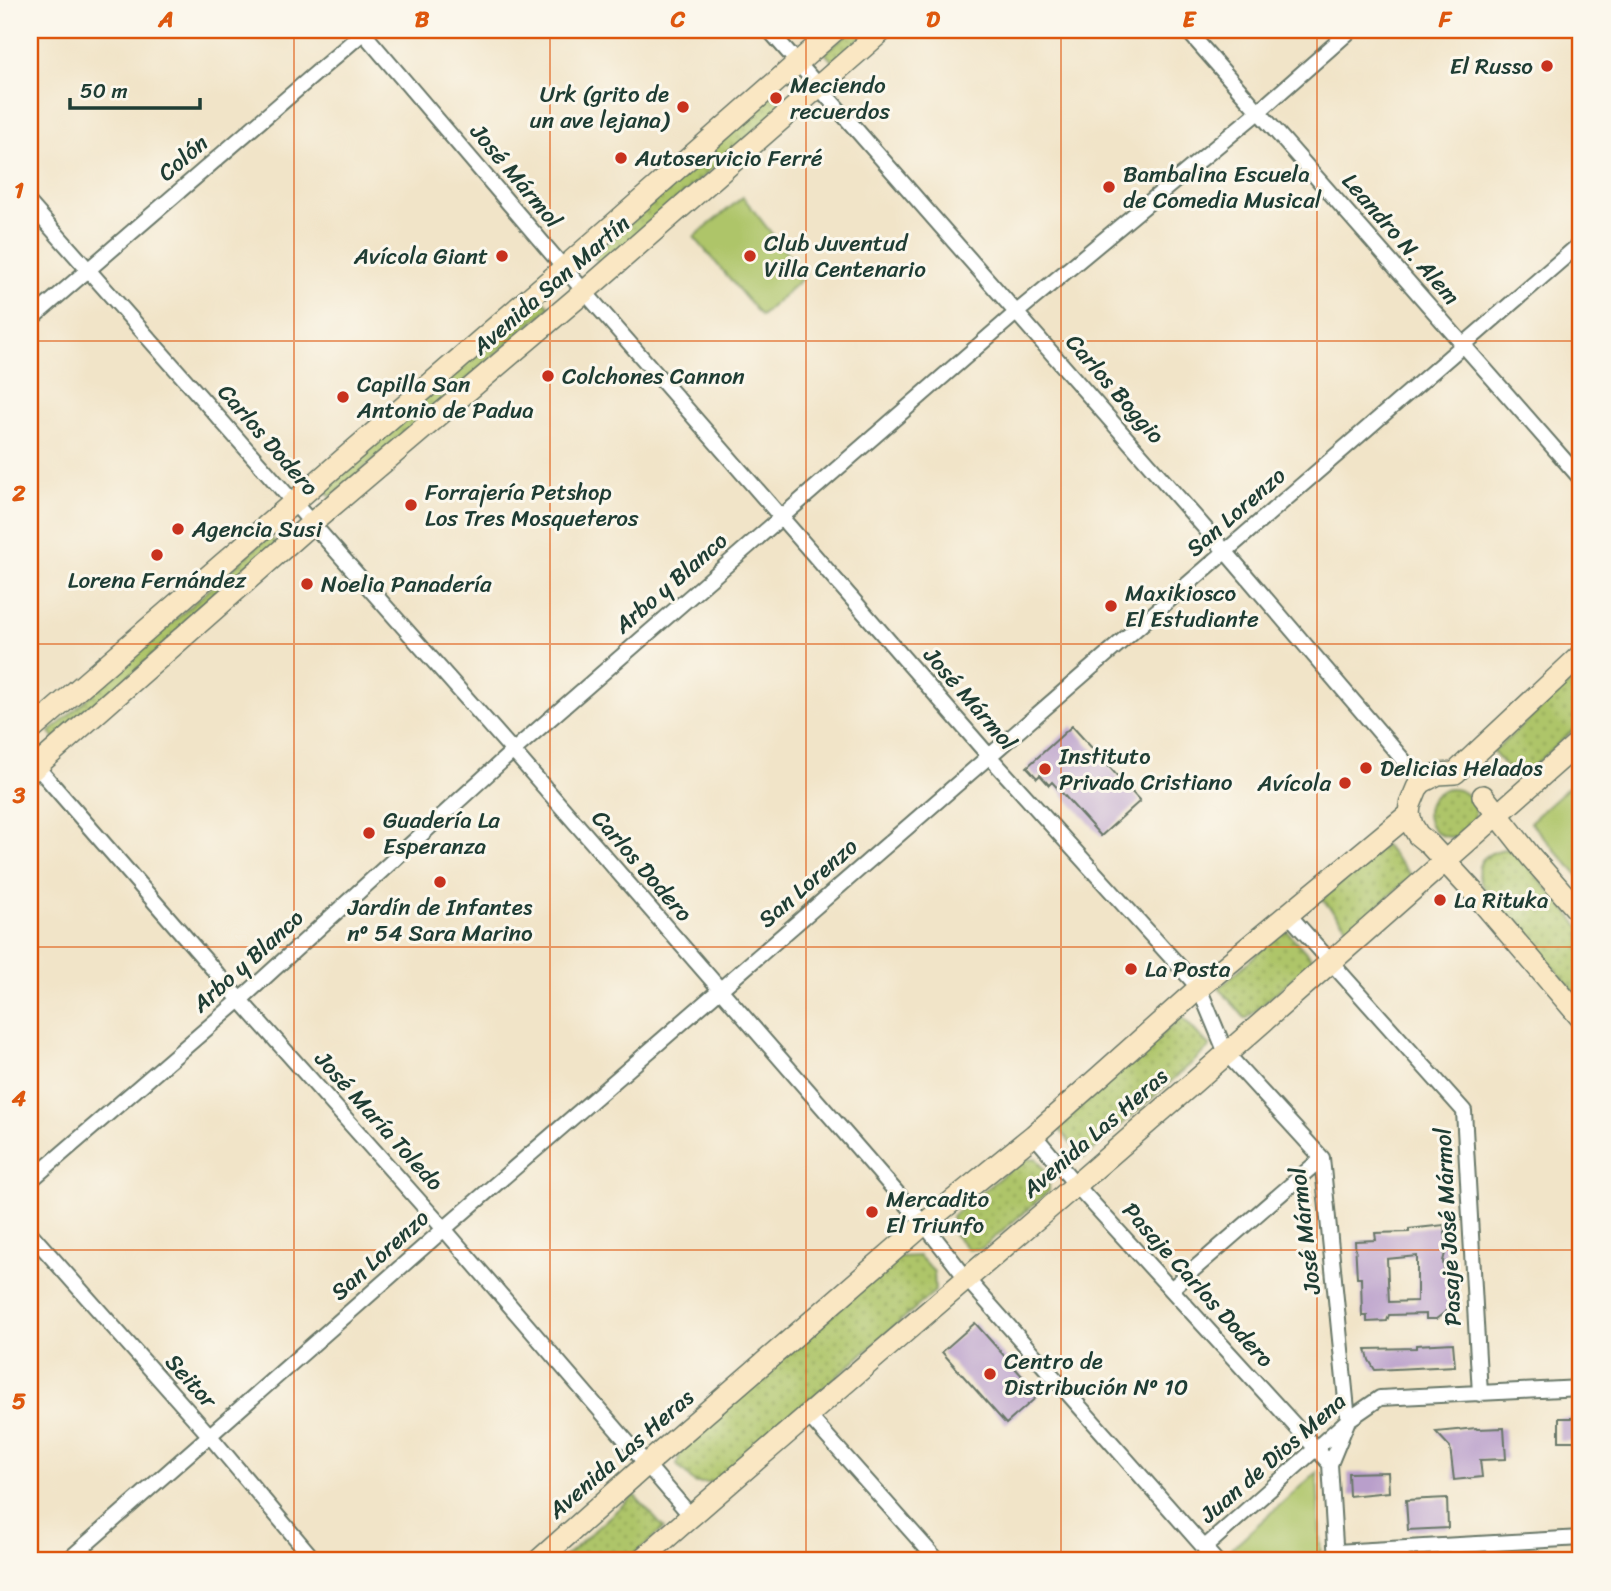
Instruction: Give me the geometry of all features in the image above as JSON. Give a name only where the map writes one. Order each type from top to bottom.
[{"type":"main road","name":"Avenida San Martín","points":[[30,731],[835,30]]},
{"type":"main road","name":"Avenida San Martín","points":[[32,766],[584,292],[883,30]]},
{"type":"main road","name":"Avenida Las Heras","points":[[538,1561],[924,1224],[1034,1135],[1199,988],[1288,914],[1438,774],[1455,773],[1581,655]]},
{"type":"main road","name":"Avenida Las Heras","points":[[639,1561],[1076,1185],[1581,741]]},
{"type":"main road","points":[[1455,773],[1476,784],[1531,857],[1581,914]]},
{"type":"main road","points":[[1481,830],[1486,813],[1483,796]]},
{"type":"main road","points":[[1415,797],[1412,825],[1418,835],[1477,896],[1581,1018]]},
{"type":"main road","points":[[1429,844],[1447,849],[1464,845]]},
{"type":"street","name":"Carlos Boggio","points":[[769,30],[1226,551],[1415,797]]},
{"type":"street","name":"Leandro N. Alem","points":[[1187,30],[1581,480]]},
{"type":"street","name":"Arbo y Blanco","points":[[30,1181],[240,1000],[513,751],[781,517],[1017,312],[1258,112],[1351,30]]},
{"type":"street","name":"José Mármol","points":[[363,31],[584,292],[989,755],[1199,988],[1226,1054],[1322,1158],[1348,1420],[1330,1464],[1336,1557]]},
{"type":"street","name":"Colón","points":[[30,320],[363,31]]},
{"type":"street","name":"Carlos Dodero","points":[[30,204],[513,751],[924,1224],[965,1279],[1216,1561]]},
{"type":"street","name":"San Lorenzo","points":[[67,1561],[443,1229],[1581,243]]},
{"type":"street","name":"José María Toledo","points":[[32,766],[443,1229],[691,1516]]},
{"type":"street","name":"Pasaje José Mármol","points":[[1288,914],[1464,1111],[1480,1394]]},
{"type":"street","name":"Pasaje Carlos Dodero","points":[[1034,1135],[1076,1185],[1330,1464]]},
{"type":"street","points":[[1171,1289],[1322,1158]]},
{"type":"street","name":"Seitor","points":[[30,1233],[210,1436],[316,1561]]},
{"type":"street","name":"Juan de Dios Mena","points":[[1203,1548],[1348,1420],[1380,1398],[1581,1388]]},
{"type":"street","points":[[808,1415],[938,1561]]},
{"type":"street","points":[[1336,1557],[1581,1538]]},
{"type":"green space","points":[[852,30],[870,30],[833,62],[825,53]]},
{"type":"green space","points":[[777,91],[786,102],[603,267],[593,256]]},
{"type":"green space","name":"Club Juventud Villa Centenario","points":[[743,197],[805,276],[761,316],[694,237]]},
{"type":"green space","points":[[541,297],[550,307],[331,497],[322,488]]},
{"type":"green space","points":[[269,536],[277,544],[57,741],[50,732]]},
{"type":"green space","points":[[1581,673],[1581,723],[1518,780],[1493,752]]},
{"type":"green space","points":[[1581,776],[1581,879],[1530,822]]},
{"type":"green space","points":[[1451,789],[1468,796],[1475,813],[1468,830],[1451,837],[1434,830],[1427,813],[1434,796]]},
{"type":"green space","points":[[1384,845],[1412,876],[1350,930],[1322,899]]},
{"type":"green space","points":[[1505,849],[1516,851],[1581,928],[1581,999],[1485,890],[1479,875],[1480,863],[1489,854]]},
{"type":"green space","points":[[1285,929],[1313,960],[1246,1019],[1219,988]]},
{"type":"green space","points":[[1182,1017],[1210,1047],[1084,1158],[1057,1127]]},
{"type":"green space","points":[[1036,1158],[1049,1176],[1049,1191],[981,1249],[968,1249],[951,1231],[952,1216],[1022,1160]]},
{"type":"green space","points":[[919,1256],[934,1272],[935,1291],[714,1483],[695,1483],[677,1465],[681,1445],[900,1257]]},
{"type":"green space","points":[[1317,1472],[1321,1561],[1234,1561],[1226,1553]]},
{"type":"green space","points":[[634,1495],[664,1528],[627,1561],[560,1561]]},
{"type":"building","points":[[1072,726],[1140,801],[1101,836],[1052,782],[1049,785],[1040,775],[1037,778],[1027,767]]},
{"type":"building","points":[[1444,1225],[1447,1246],[1443,1261],[1449,1309],[1436,1319],[1426,1319],[1426,1314],[1389,1315],[1387,1321],[1367,1322],[1367,1316],[1362,1316],[1361,1278],[1357,1278],[1355,1241],[1376,1240],[1375,1233],[1409,1232],[1409,1229]],"holes":[[[1417,1256],[1417,1301],[1389,1302],[1387,1259]]]},
{"type":"building","name":"Centro de Distribución Nº 10","points":[[975,1323],[1039,1395],[1006,1424],[942,1352]]},
{"type":"building","points":[[1453,1343],[1455,1366],[1375,1370],[1366,1349],[1416,1348],[1416,1345]]},
{"type":"building","points":[[1559,1418],[1581,1418],[1581,1441],[1559,1441]]},
{"type":"building","points":[[1504,1428],[1506,1459],[1480,1460],[1482,1477],[1454,1480],[1450,1447],[1436,1432]]},
{"type":"building","points":[[1388,1472],[1389,1492],[1349,1496],[1348,1473]]},
{"type":"building","points":[[1447,1498],[1448,1528],[1408,1530],[1406,1500]]},
{"type":"place","name":"El Russo","points":[[1547,66]]},
{"type":"place","name":"Meciendo recuerdos","points":[[776,98]]},
{"type":"place","name":"Urk (grito de un ave lejana)","points":[[683,107]]},
{"type":"place","name":"Autoservicio Ferré","points":[[621,158]]},
{"type":"place","name":"Bambalina Escuela de Comedia Musical","points":[[1109,187]]},
{"type":"place","name":"Avícola Giant","points":[[502,256]]},
{"type":"place","name":"Club Juventud Villa Centenario","points":[[750,256]]},
{"type":"place","name":"Colchones Cannon","points":[[548,376]]},
{"type":"place","name":"Capilla San Antonio de Padua","points":[[343,397]]},
{"type":"place","name":"Forrajería Petshop Los Tres Mosqueteros","points":[[411,505]]},
{"type":"place","name":"Agencia Susi","points":[[178,529]]},
{"type":"place","name":"Lorena Fernández","points":[[157,555]]},
{"type":"place","name":"Noelia Panadería","points":[[307,584]]},
{"type":"place","name":"Maxikiosco El Estudiante","points":[[1111,606]]},
{"type":"place","name":"Delicias Helados","points":[[1366,768]]},
{"type":"place","name":"Instituto Privado Cristiano","points":[[1045,769]]},
{"type":"place","name":"Avícola","points":[[1345,783]]},
{"type":"place","name":"Guadería La Esperanza","points":[[369,833]]},
{"type":"place","name":"Jardín de Infantes nº 54 Sara Marino","points":[[440,882]]},
{"type":"place","name":"La Rituka","points":[[1440,900]]},
{"type":"place","name":"La Posta","points":[[1131,969]]},
{"type":"place","name":"Mercadito El Triunfo","points":[[872,1212]]},
{"type":"place","name":"Centro de Distribución Nº 10","points":[[990,1374]]}]
